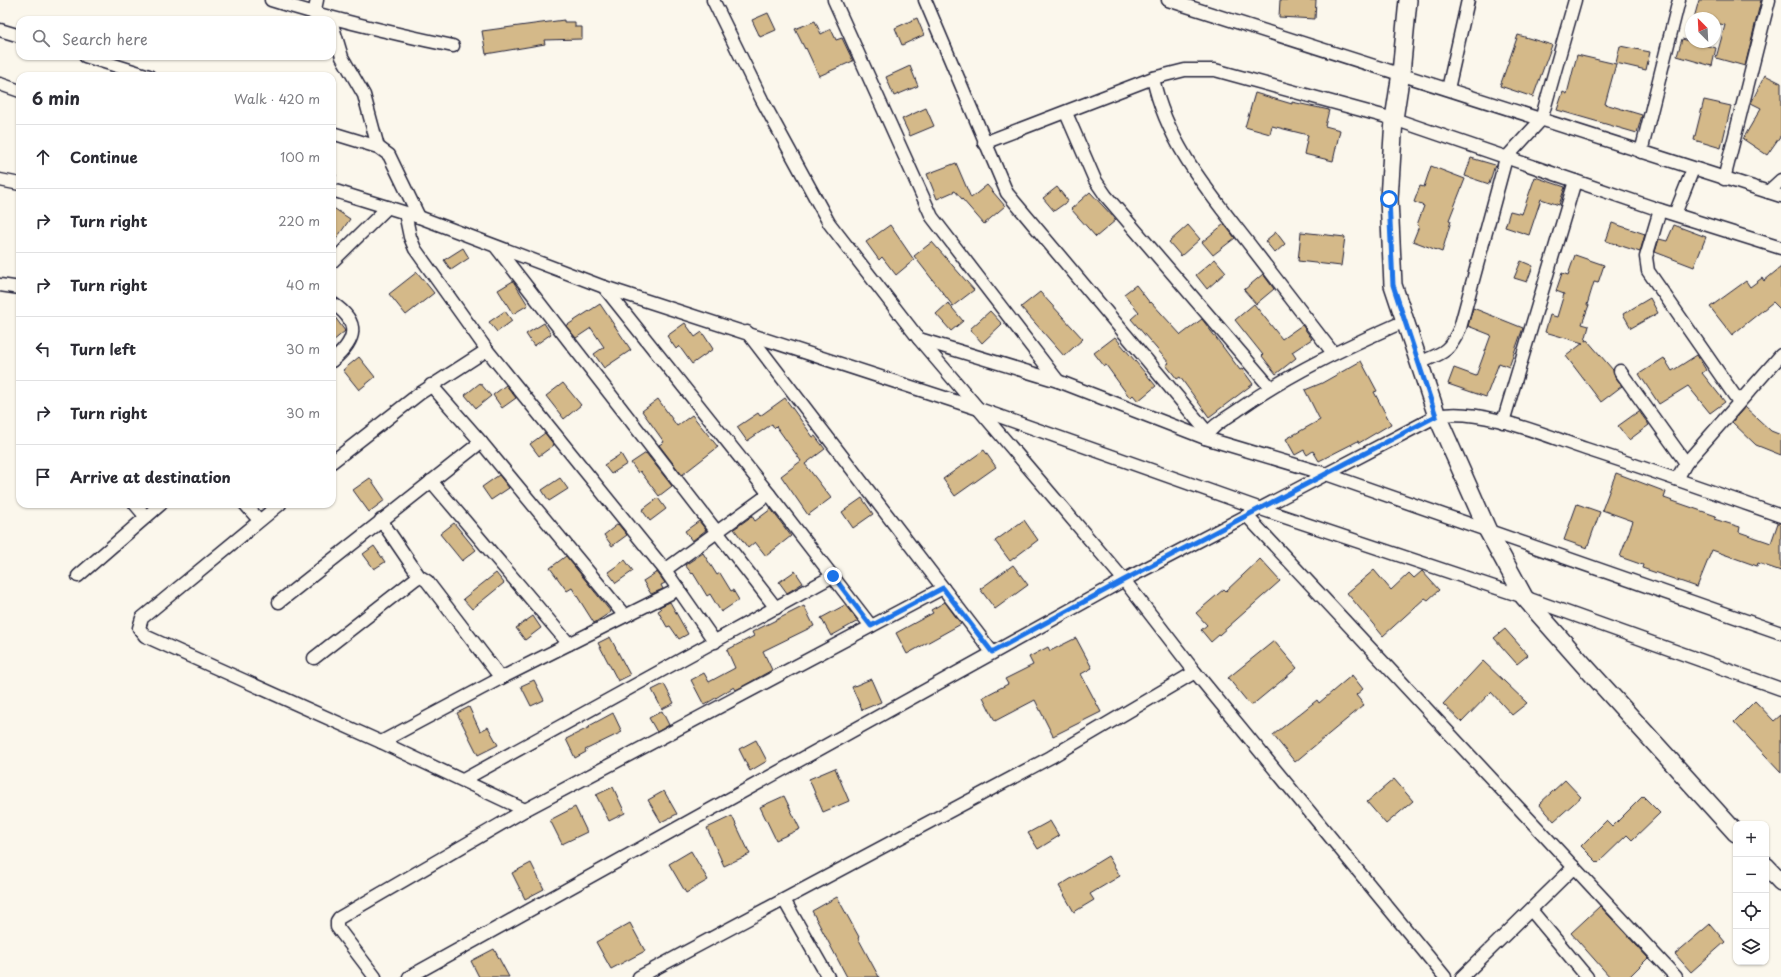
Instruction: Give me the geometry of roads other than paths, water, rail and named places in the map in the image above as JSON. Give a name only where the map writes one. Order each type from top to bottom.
[{"type":"main road","points":[[1408,0],[1401,73],[1394,120],[1389,199],[1393,285],[1436,416],[1488,531],[1524,597],[1733,830]]},
{"type":"main road","points":[[1769,869],[1781,882]]},
{"type":"street","points":[[271,0],[319,16]]},
{"type":"street","points":[[314,14],[317,0]]},
{"type":"street","points":[[713,0],[762,100],[829,223],[919,339],[1124,580],[1195,672],[1445,977]]},
{"type":"street","points":[[834,0],[932,217],[1058,380]]},
{"type":"street","points":[[925,0],[1002,186],[1207,435]]},
{"type":"street","points":[[1168,0],[1401,73],[1541,120],[1781,196]]},
{"type":"street","points":[[1448,89],[1468,0]]},
{"type":"street","points":[[1419,363],[1442,353],[1453,344],[1460,328],[1506,158],[1541,120],[1575,0]]},
{"type":"street","points":[[1641,152],[1679,0]]},
{"type":"street","points":[[1724,179],[1769,0]]},
{"type":"street","points":[[336,22],[453,46]]},
{"type":"street","points":[[0,30],[16,35]]},
{"type":"street","points":[[336,37],[342,57],[364,95],[378,147]]},
{"type":"street","points":[[98,60],[136,72]]},
{"type":"street","points":[[984,143],[1066,113],[1153,78],[1185,70],[1215,70],[1394,120],[1660,210],[1781,248]]},
{"type":"street","points":[[1153,78],[1159,103],[1169,127],[1194,171],[1333,353]]},
{"type":"street","points":[[0,84],[16,89]]},
{"type":"street","points":[[1066,113],[1095,180],[1106,196],[1270,387]]},
{"type":"street","points":[[336,134],[378,147],[385,151],[393,160],[419,218]]},
{"type":"street","points":[[1675,214],[1693,169]]},
{"type":"street","points":[[0,180],[16,183]]},
{"type":"street","points":[[1768,192],[1781,180]]},
{"type":"street","points":[[1503,422],[1575,181]]},
{"type":"street","points":[[336,191],[419,218],[604,287],[747,332],[979,409],[1261,509],[1524,597],[1780,689]]},
{"type":"street","points":[[336,258],[388,207]]},
{"type":"street","points":[[1660,210],[1646,257],[1648,271],[1739,402]]},
{"type":"street","points":[[405,213],[410,237],[415,249],[487,350],[665,570],[715,642]]},
{"type":"street","points":[[495,247],[776,608]]},
{"type":"street","points":[[0,285],[16,287]]},
{"type":"street","points":[[604,287],[769,494],[871,626]]},
{"type":"street","points":[[336,306],[349,317],[352,324],[352,334],[350,342],[336,357]]},
{"type":"street","points":[[1207,435],[1270,387],[1333,353],[1404,321]]},
{"type":"street","points":[[747,332],[992,652]]},
{"type":"street","points":[[919,339],[1058,380],[1207,435],[1326,474],[1781,633]]},
{"type":"street","points":[[336,459],[432,385],[487,350]]},
{"type":"street","points":[[1677,479],[1686,463],[1781,354]]},
{"type":"street","points":[[1620,371],[1686,463]]},
{"type":"street","points":[[432,385],[625,616]]},
{"type":"street","points":[[410,977],[992,652],[1124,580],[1436,416],[1459,413],[1503,422],[1677,479],[1781,516]]},
{"type":"street","points":[[279,602],[481,442]]},
{"type":"street","points":[[431,481],[569,644]]},
{"type":"street","points":[[665,570],[716,531],[769,494]]},
{"type":"street","points":[[138,508],[146,517]]},
{"type":"street","points":[[78,576],[156,508]]},
{"type":"street","points":[[248,508],[259,520]]},
{"type":"street","points":[[275,508],[142,618],[139,628],[141,632],[145,636],[381,742],[525,810]]},
{"type":"street","points":[[1247,516],[1676,977]]},
{"type":"street","points":[[381,520],[419,576],[427,581],[501,678]]},
{"type":"street","points":[[314,658],[419,576]]},
{"type":"street","points":[[463,780],[833,576]]},
{"type":"street","points":[[375,977],[337,926],[336,921],[339,918],[525,810],[943,588]]},
{"type":"street","points":[[381,742],[501,678],[679,589]]},
{"type":"street","points":[[639,977],[1051,757],[1195,672]]},
{"type":"street","points":[[1462,977],[1574,867]]},
{"type":"street","points":[[784,900],[828,977]]},
{"type":"street","points":[[1531,910],[1587,977]]}]
